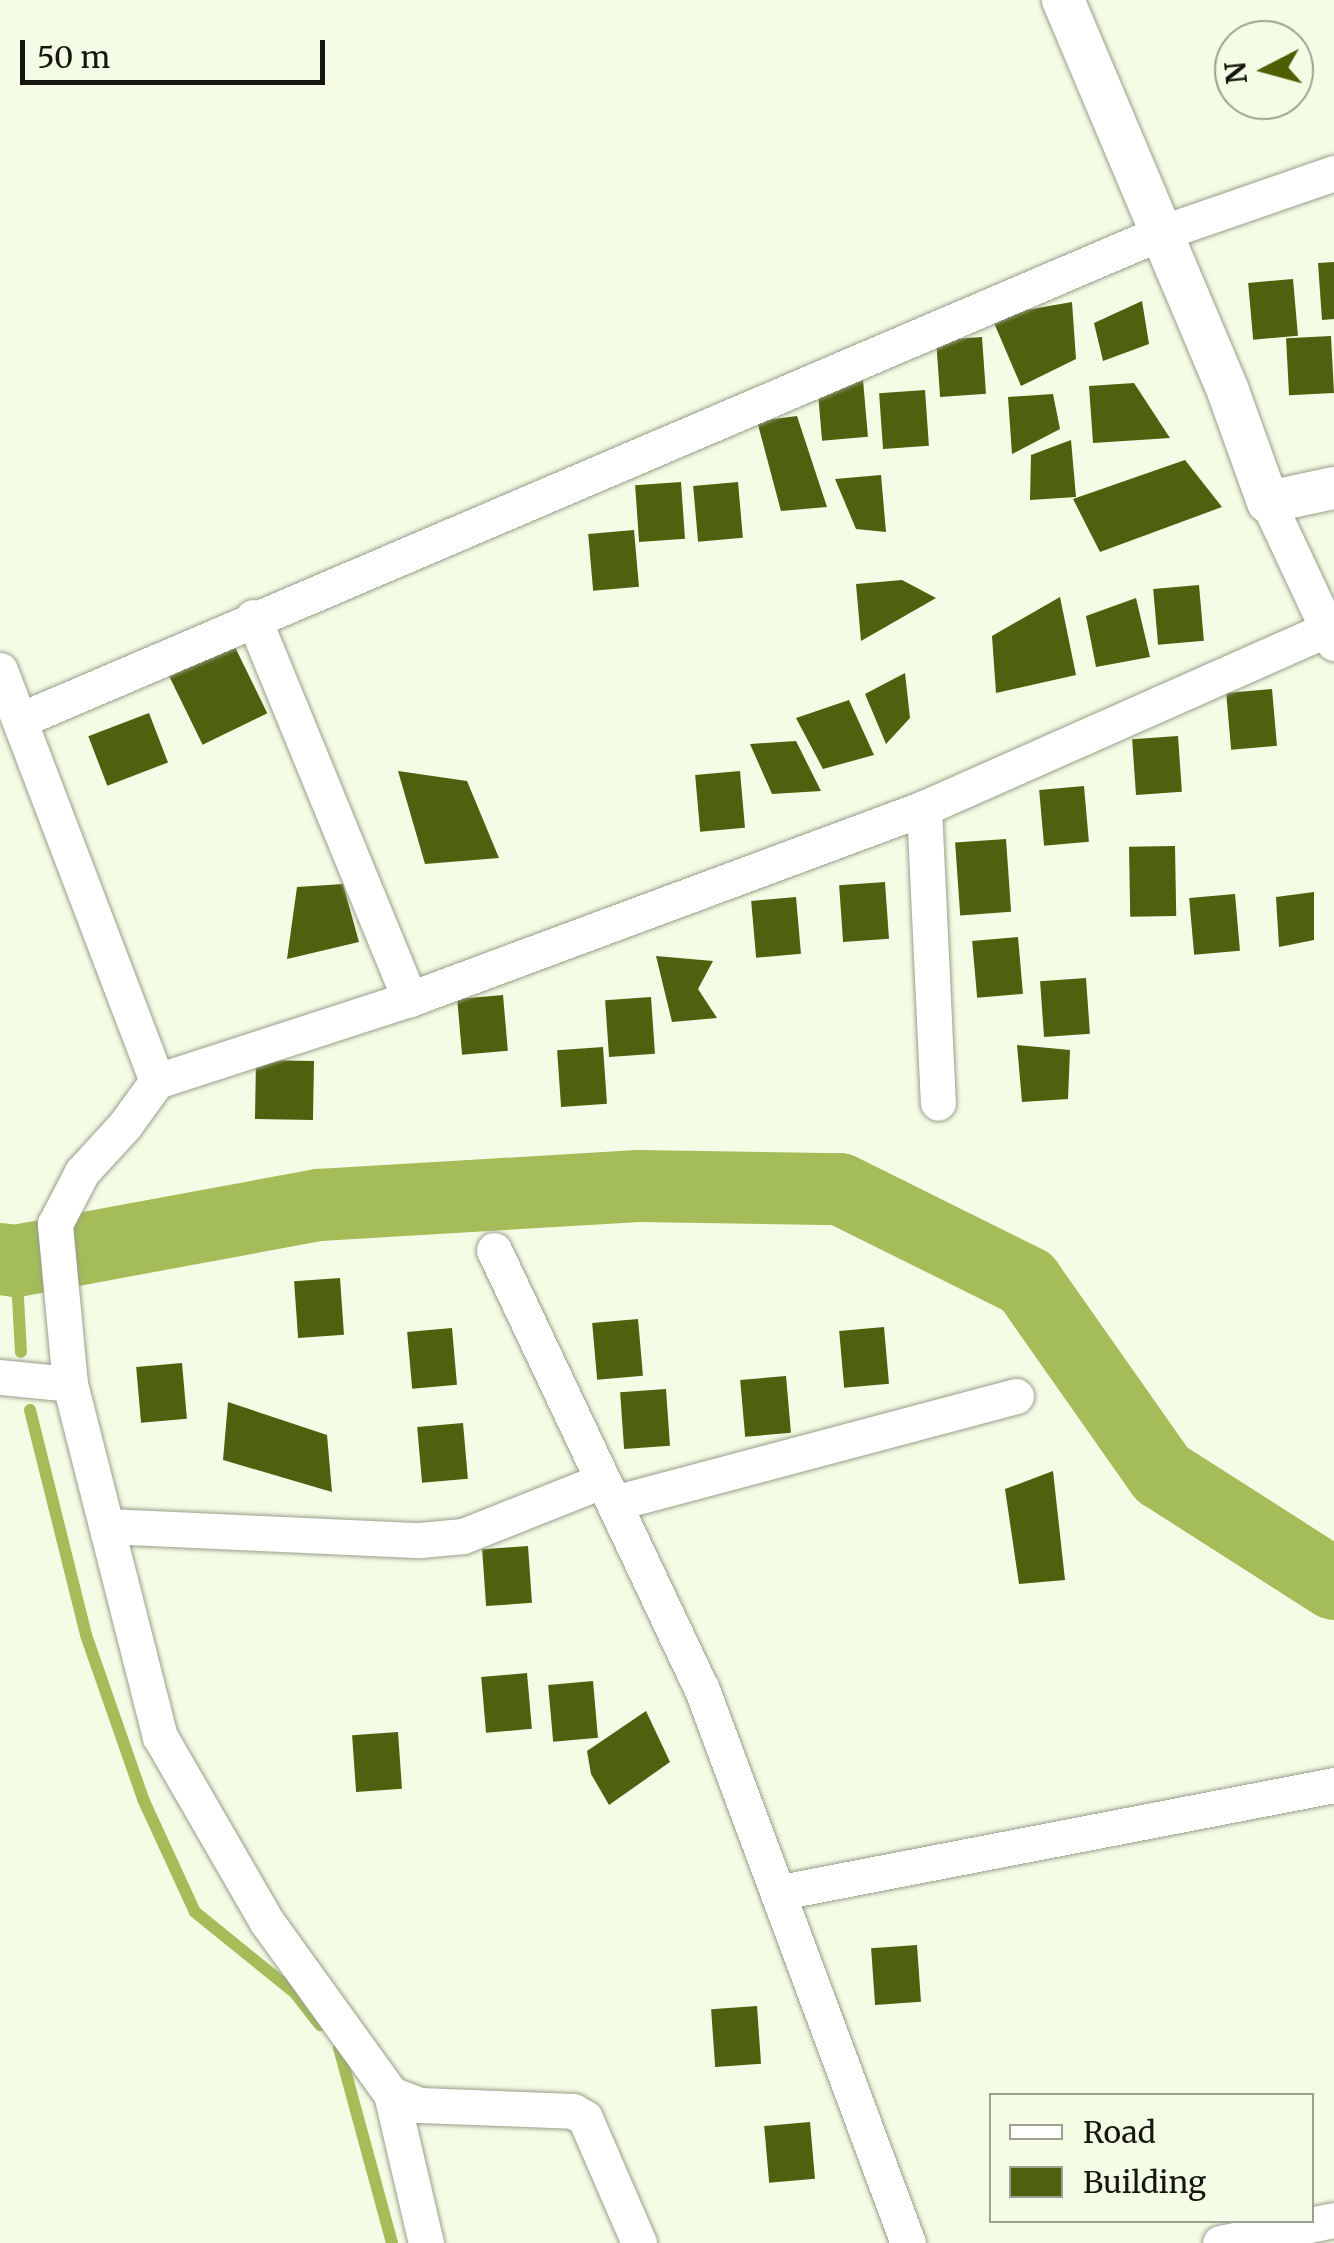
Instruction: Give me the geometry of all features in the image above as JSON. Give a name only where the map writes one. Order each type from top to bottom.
[{"type":"street","points":[[426,2243],[392,2094],[267,1922],[160,1737],[70,1384],[55,1224],[82,1172],[125,1125],[157,1081],[410,999],[924,808],[1331,636],[1268,502],[1228,392],[1158,234],[1063,0]]},
{"type":"street","points":[[20,720],[253,617],[1158,234],[1334,173]]},
{"type":"street","points":[[1268,502],[1334,488]]},
{"type":"street","points":[[253,617],[410,999]]},
{"type":"street","points":[[0,670],[157,1081]]},
{"type":"street","points":[[924,808],[938,1103]]},
{"type":"street","points":[[494,1250],[702,1687],[908,2243]]},
{"type":"street","points":[[0,1377],[70,1384]]},
{"type":"street","points":[[107,1526],[420,1540],[462,1536],[608,1492],[1016,1396]]},
{"type":"street","points":[[781,1892],[1334,1785]]},
{"type":"street","points":[[392,2094],[420,2105],[573,2110],[585,2118],[640,2243]]},
{"type":"street","points":[[1220,2243],[1334,2220]]},
{"type":"building","points":[[1334,262],[1334,319],[1322,320],[1318,263]]},
{"type":"building","points":[[1293,279],[1298,336],[1253,340],[1248,283]]},
{"type":"building","points":[[1142,301],[1149,344],[1103,361],[1094,323]]},
{"type":"building","points":[[1072,302],[1076,359],[1021,386],[991,316]]},
{"type":"building","points":[[1331,336],[1334,393],[1289,395],[1286,338]]},
{"type":"building","points":[[982,337],[986,394],[940,397],[936,340]]},
{"type":"building","points":[[863,380],[868,437],[822,441],[817,384]]},
{"type":"building","points":[[1134,383],[1170,438],[1093,443],[1089,386]]},
{"type":"building","points":[[925,390],[929,446],[883,449],[879,393]]},
{"type":"building","points":[[1053,394],[1060,429],[1012,454],[1008,397]]},
{"type":"building","points":[[797,416],[827,507],[781,511],[757,421]]},
{"type":"building","points":[[1071,440],[1076,497],[1030,500],[1031,455]]},
{"type":"building","points":[[1185,460],[1222,507],[1100,552],[1073,499]]},
{"type":"building","points":[[881,475],[886,532],[856,529],[835,479]]},
{"type":"building","points":[[681,482],[685,539],[639,542],[635,485]]},
{"type":"building","points":[[738,482],[743,538],[698,542],[693,486]]},
{"type":"building","points":[[634,530],[639,587],[593,591],[588,534]]},
{"type":"building","points":[[902,580],[936,598],[861,641],[856,584]]},
{"type":"building","points":[[1199,585],[1204,641],[1158,645],[1153,589]]},
{"type":"building","points":[[1060,597],[1076,675],[996,693],[992,636]]},
{"type":"building","points":[[1136,598],[1150,657],[1096,667],[1086,616]]},
{"type":"building","points":[[234,645],[267,713],[203,745],[169,677]]},
{"type":"building","points":[[905,673],[910,718],[886,744],[865,694]]},
{"type":"building","points":[[1272,689],[1277,746],[1231,750],[1226,693]]},
{"type":"building","points":[[849,700],[874,755],[823,769],[796,718]]},
{"type":"building","points":[[149,713],[168,762],[107,786],[88,736]]},
{"type":"building","points":[[1178,736],[1182,792],[1136,795],[1132,739]]},
{"type":"building","points":[[796,741],[821,791],[772,794],[750,744]]},
{"type":"building","points":[[398,771],[467,781],[499,858],[425,864]]},
{"type":"building","points":[[740,771],[745,828],[700,832],[695,775]]},
{"type":"building","points":[[1084,786],[1089,842],[1044,846],[1039,790]]},
{"type":"building","points":[[1006,839],[1011,912],[960,915],[955,843]]},
{"type":"building","points":[[1175,846],[1176,916],[1130,917],[1129,847]]},
{"type":"building","points":[[885,882],[889,939],[843,942],[839,885]]},
{"type":"building","points":[[343,884],[359,942],[287,959],[297,887]]},
{"type":"building","points":[[1314,892],[1314,940],[1279,947],[1276,897]]},
{"type":"building","points":[[1235,894],[1240,951],[1194,955],[1189,898]]},
{"type":"building","points":[[796,897],[801,954],[756,958],[751,901]]},
{"type":"building","points":[[1018,937],[1023,994],[977,998],[972,941]]},
{"type":"building","points":[[656,956],[713,961],[698,989],[717,1018],[672,1022]]},
{"type":"building","points":[[1086,978],[1090,1034],[1044,1037],[1040,981]]},
{"type":"building","points":[[503,995],[508,1051],[462,1055],[457,999]]},
{"type":"building","points":[[651,997],[655,1054],[609,1057],[605,1000]]},
{"type":"building","points":[[1017,1045],[1070,1050],[1068,1099],[1022,1102]]},
{"type":"building","points":[[603,1047],[607,1104],[561,1107],[557,1050]]},
{"type":"building","points":[[256,1060],[314,1061],[313,1120],[255,1119]]},
{"type":"building","points":[[340,1278],[344,1335],[298,1338],[294,1281]]},
{"type":"building","points":[[638,1319],[643,1376],[597,1380],[592,1323]]},
{"type":"building","points":[[884,1327],[889,1384],[844,1388],[839,1331]]},
{"type":"building","points":[[452,1328],[457,1385],[412,1389],[407,1332]]},
{"type":"building","points":[[182,1363],[187,1419],[141,1423],[136,1367]]},
{"type":"building","points":[[786,1376],[791,1433],[745,1437],[740,1380]]},
{"type":"building","points":[[666,1389],[670,1446],[624,1449],[620,1392]]},
{"type":"building","points":[[228,1402],[327,1435],[332,1492],[223,1460]]},
{"type":"building","points":[[463,1423],[468,1479],[422,1483],[417,1427]]},
{"type":"building","points":[[1053,1471],[1065,1580],[1019,1584],[1005,1489]]},
{"type":"building","points":[[528,1546],[532,1603],[486,1606],[482,1549]]},
{"type":"building","points":[[527,1673],[532,1729],[486,1733],[481,1677]]},
{"type":"building","points":[[593,1681],[598,1738],[553,1742],[548,1685]]},
{"type":"building","points":[[646,1711],[670,1762],[609,1805],[591,1774],[587,1751]]},
{"type":"building","points":[[398,1732],[402,1789],[356,1792],[352,1735]]},
{"type":"building","points":[[917,1945],[921,2002],[875,2005],[871,1948]]},
{"type":"building","points":[[757,2006],[761,2064],[715,2067],[711,2009]]},
{"type":"building","points":[[810,2122],[815,2179],[769,2183],[764,2126]]},
{"type":"waterway","points":[[0,1259],[16,1261],[319,1205],[638,1186],[840,1189],[1027,1282],[1162,1474],[1334,1584]]},
{"type":"waterway","points":[[16,1261],[21,1352]]},
{"type":"waterway","points":[[30,1410],[86,1635],[143,1799],[195,1912],[295,1993],[320,2025]]},
{"type":"waterway","points":[[339,2048],[392,2243]]}]
